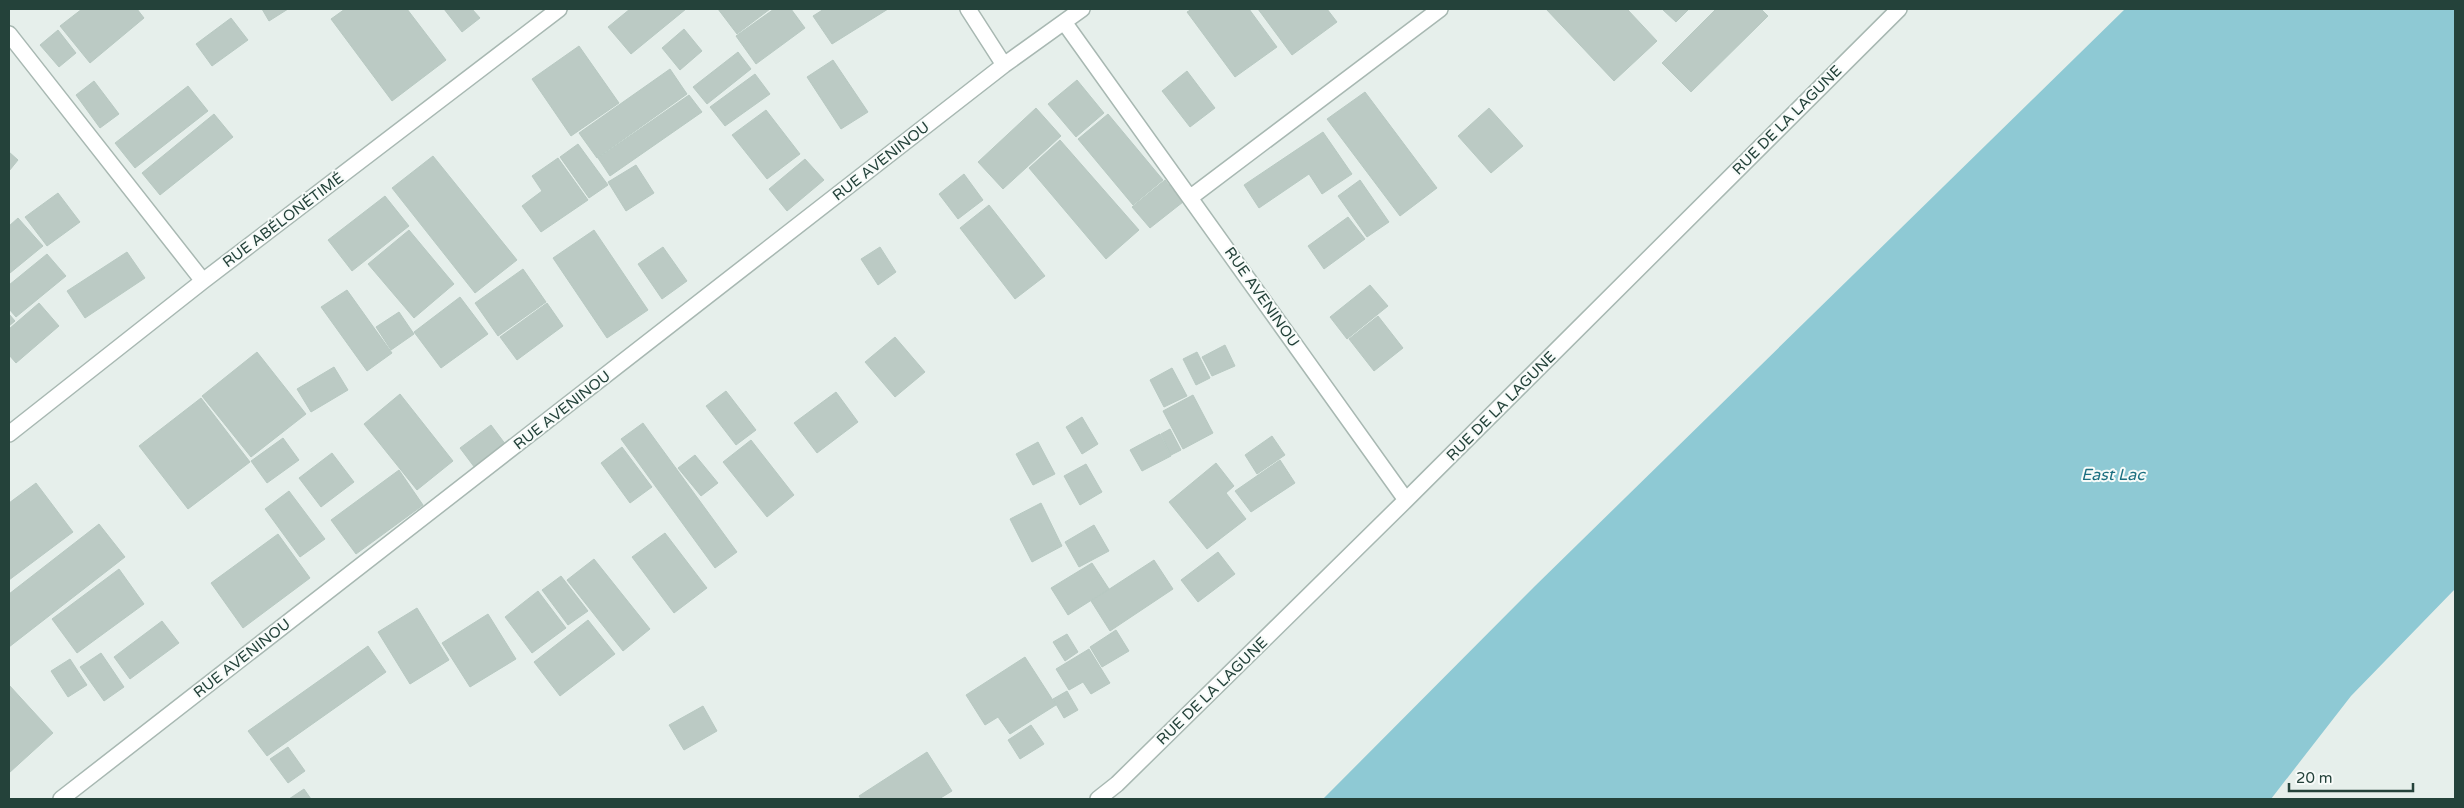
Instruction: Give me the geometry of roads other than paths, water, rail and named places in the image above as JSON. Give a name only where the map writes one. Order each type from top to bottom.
[{"type":"street","name":"RUE ABÉLONÉTIMÉ","points":[[9,434],[203,281],[559,9]]},
{"type":"street","points":[[968,9],[1004,65]]},
{"type":"street","name":"RUE AVENINOU","points":[[61,799],[1004,65],[1082,9]]},
{"type":"street","points":[[1191,197],[1440,9]]},
{"type":"street","name":"RUE DE LA LAGUNE","points":[[1098,799],[1117,784],[1406,500],[1898,9]]},
{"type":"street","name":"RUE AVENINOU","points":[[1064,22],[1406,500]]},
{"type":"street","points":[[9,34],[203,281]]},
{"type":"water","name":"East Lac","points":[[2125,9],[2455,9],[2455,589],[2351,696],[2271,799],[1323,799],[1534,587]]}]
